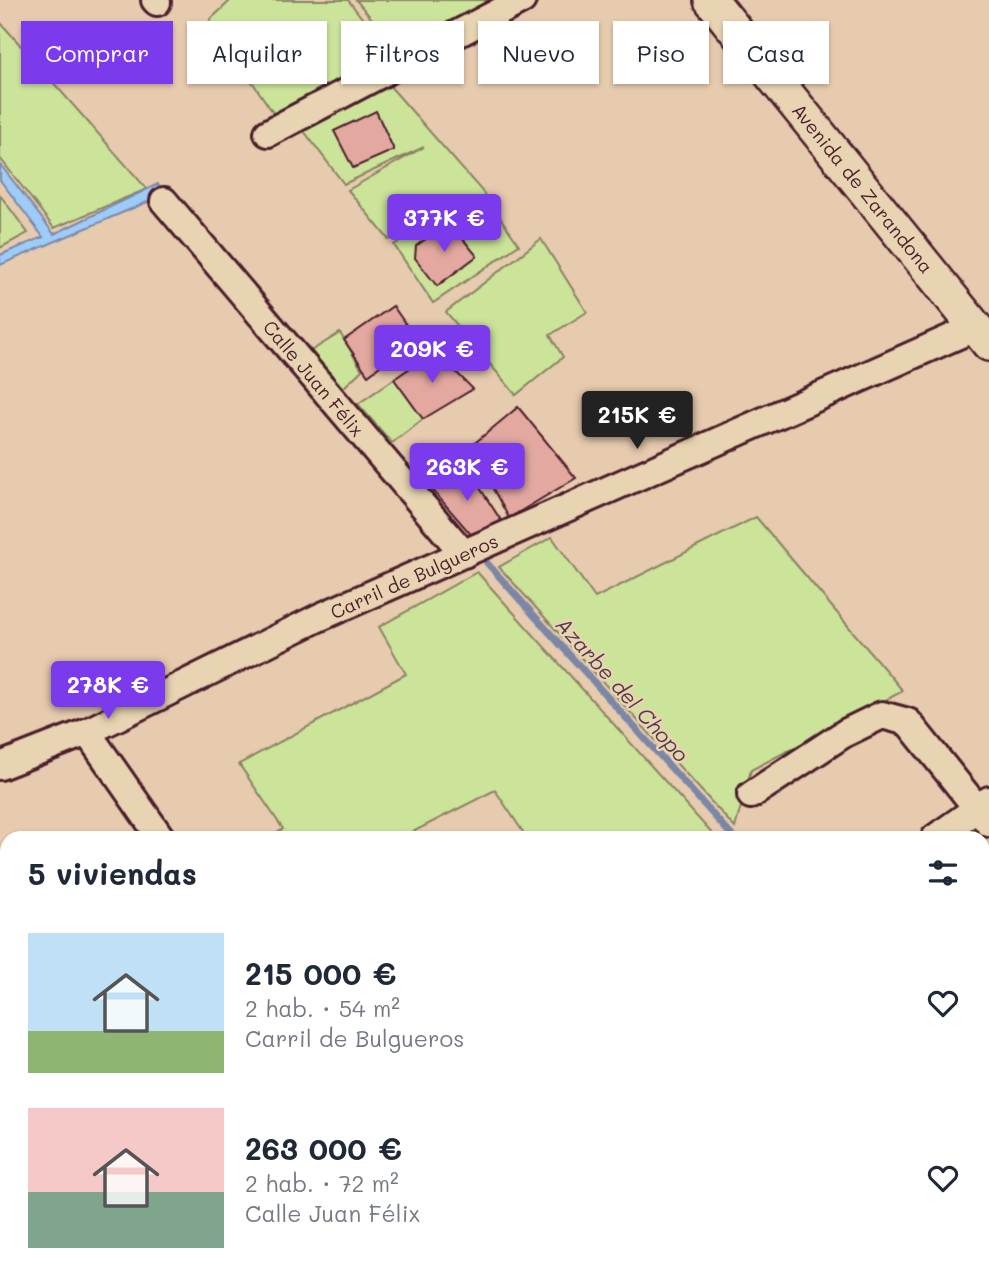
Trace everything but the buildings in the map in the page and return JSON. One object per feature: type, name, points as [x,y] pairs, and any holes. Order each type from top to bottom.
[{"type":"street","points":[[268,132],[522,0]]},
{"type":"street","name":"Avenida de Zarandona","points":[[711,0],[982,335]]},
{"type":"street","name":"Calle Juan Félix","points":[[164,201],[464,554]]},
{"type":"street","name":"Carril de Bulgueros","points":[[0,766],[87,732],[318,618],[982,335]]},
{"type":"street","points":[[751,794],[845,733],[882,715],[908,722],[985,810],[948,831]]},
{"type":"street","points":[[87,732],[156,831]]},
{"type":"green space","points":[[231,0],[348,0],[364,21],[341,21],[341,79],[274,114],[254,84],[327,84],[327,21],[210,20]]},
{"type":"green space","points":[[356,0],[493,2],[457,21],[373,21]]},
{"type":"green space","points":[[0,22],[21,46],[21,84],[55,84],[147,189],[54,228],[0,158]]},
{"type":"green space","points":[[389,85],[481,190],[519,245],[433,303],[394,245],[467,198],[389,240],[348,190],[424,147],[344,184],[304,131]]},
{"type":"green space","points":[[0,195],[28,233],[0,248]]},
{"type":"green space","points":[[541,239],[587,312],[550,335],[563,357],[516,395],[446,312]]},
{"type":"green space","points":[[340,333],[362,370],[343,388],[311,351]]},
{"type":"green space","points":[[394,379],[423,419],[392,443],[358,404]]},
{"type":"green space","points":[[756,517],[903,691],[751,770],[735,828],[499,567],[552,537],[595,598]]},
{"type":"green space","points":[[477,572],[710,831],[522,831],[495,790],[415,831],[280,831],[283,829],[239,764],[406,674],[379,627]]},
{"type":"water","points":[[0,164],[54,234],[158,184],[166,194],[0,265],[0,255],[43,237],[0,180]]},
{"type":"waterway","name":"Azarbe del Chopo","points":[[487,563],[728,831]]}]
